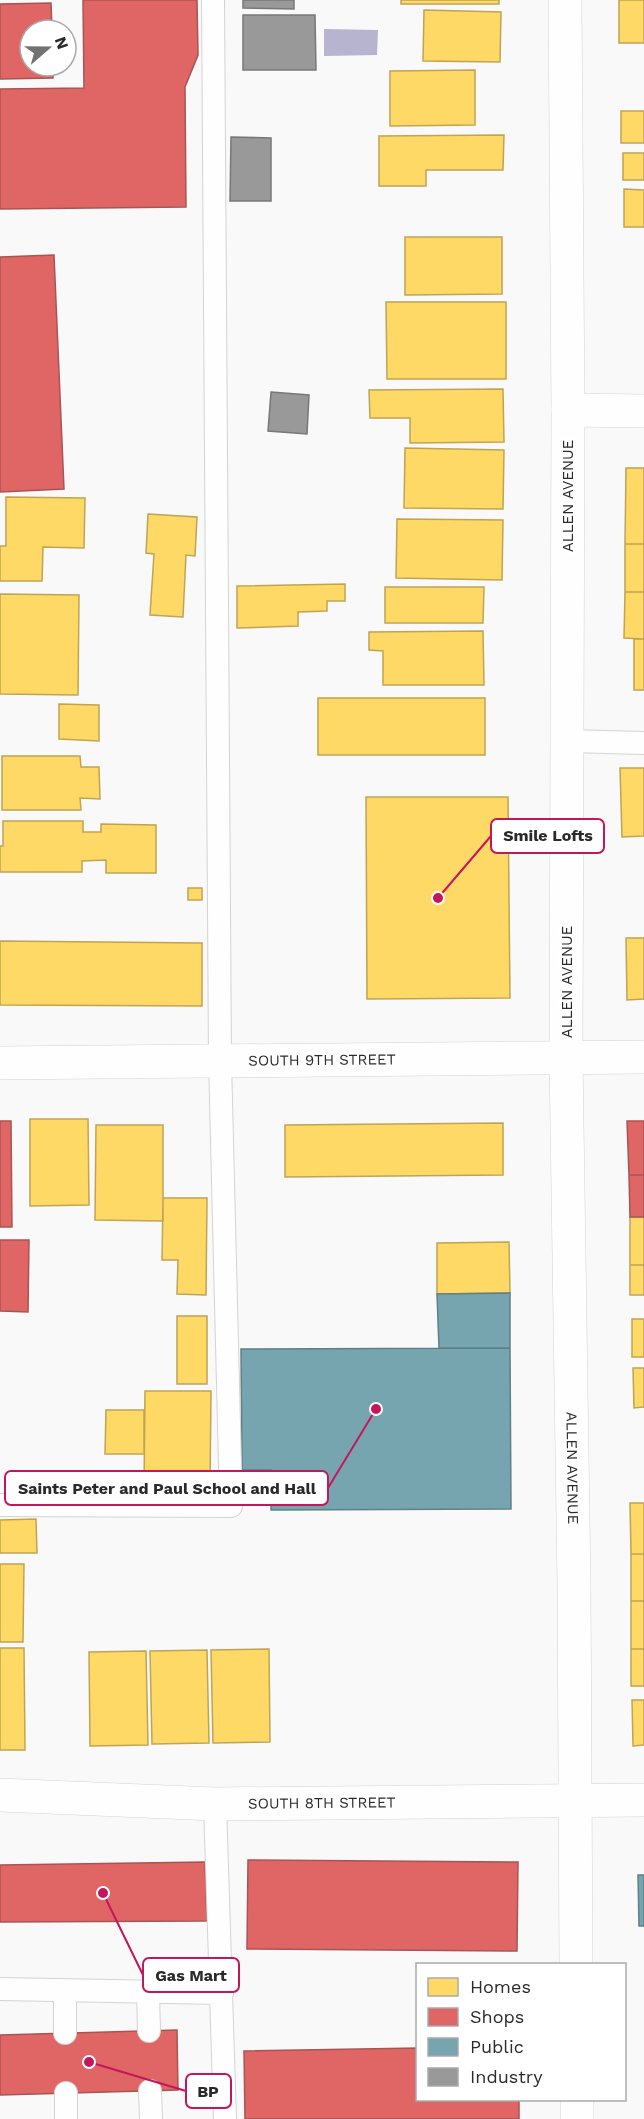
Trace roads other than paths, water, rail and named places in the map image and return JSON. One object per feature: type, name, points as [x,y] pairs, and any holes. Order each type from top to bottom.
[{"type":"street","name":"ALLEN AVENUE","points":[[565,0],[568,410],[567,1057],[576,1963]]},
{"type":"street","points":[[568,410],[644,411]]},
{"type":"street","name":"SOUTH 9TH STREET","points":[[0,1063],[644,1057]]},
{"type":"street","name":"SOUTH 8TH STREET","points":[[0,1795],[215,1804],[644,1800]]},
{"type":"street","points":[[577,2101],[577,2119]]},
{"type":"lane","points":[[0,1505],[231,1506],[220,1060],[213,0]]},
{"type":"lane","points":[[568,741],[644,743]]},
{"type":"lane","points":[[215,1804],[225,2119]]},
{"type":"lane","points":[[0,1989],[222,1993]]},
{"type":"lane","points":[[65,1990],[65,2033]]},
{"type":"lane","points":[[148,1991],[149,2031]]},
{"type":"lane","points":[[150,2091],[151,2119]]},
{"type":"lane","points":[[66,2093],[66,2119]]},
{"type":"place","name":"Smile Lofts","points":[[438,898]]},
{"type":"place","name":"Saints Peter and Paul School and Hall","points":[[376,1409]]},
{"type":"place","name":"Gas Mart","points":[[103,1893]]},
{"type":"place","name":"BP","points":[[89,2062]]}]
